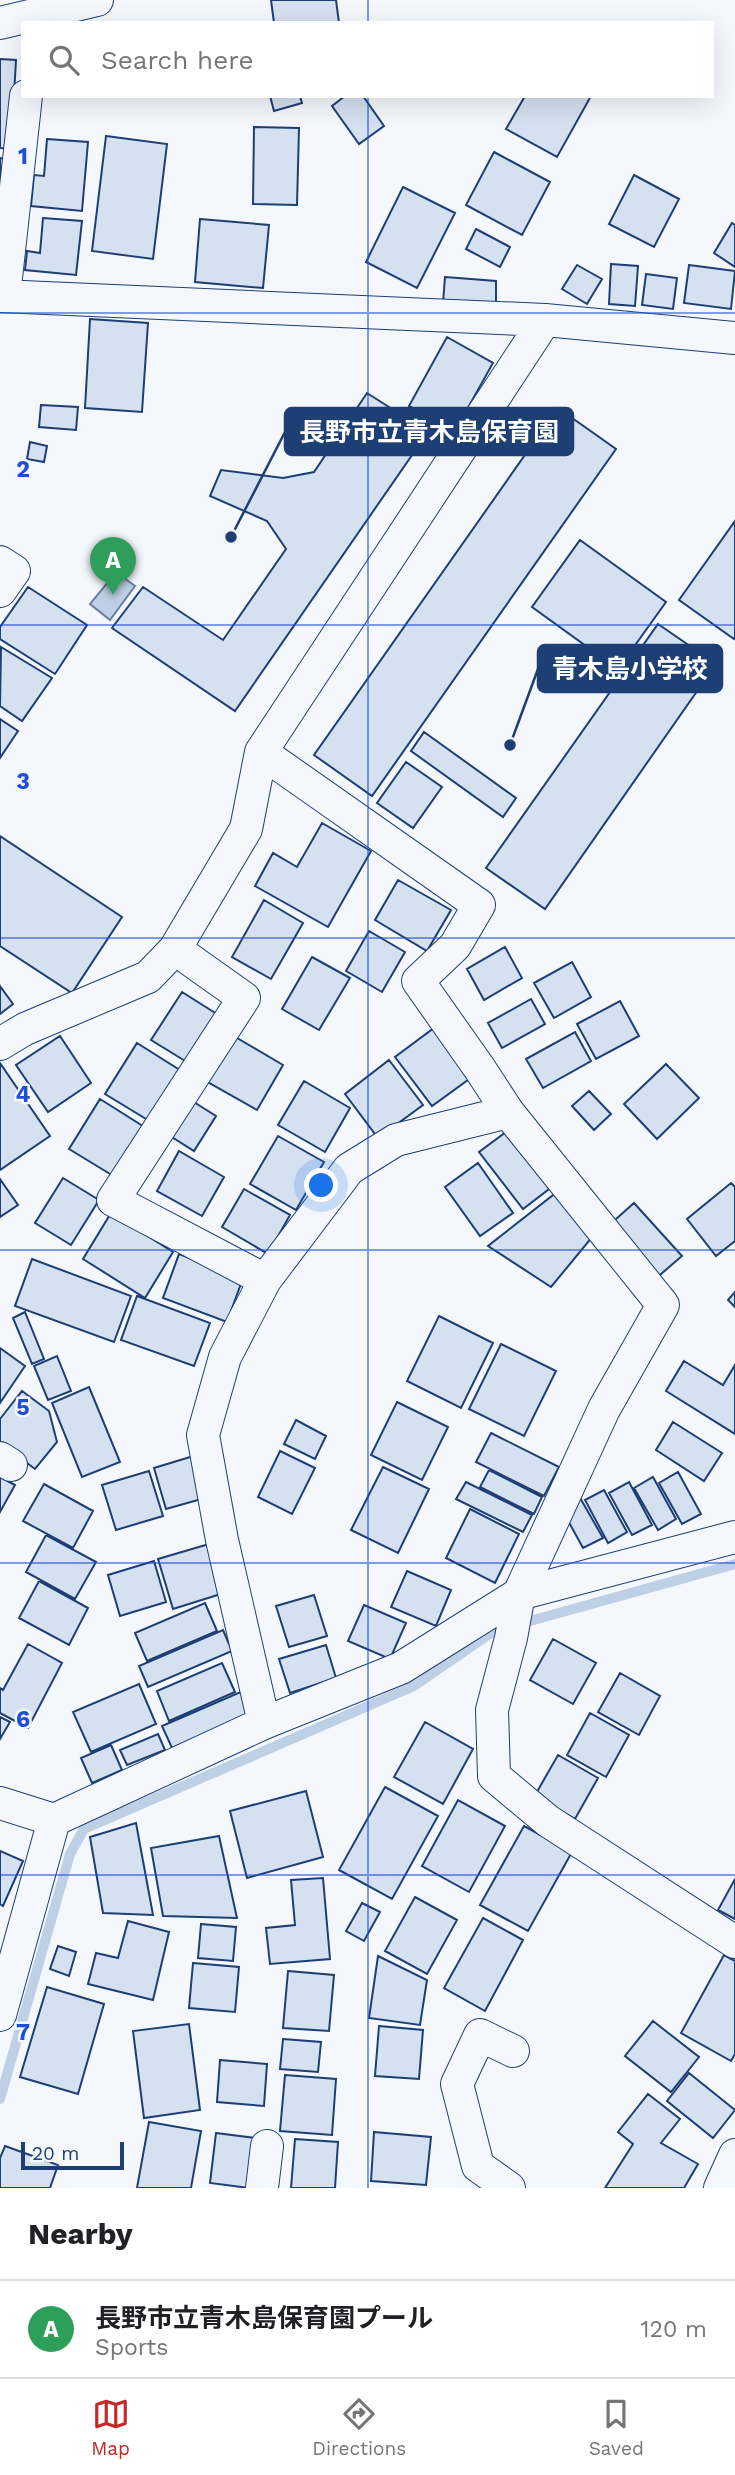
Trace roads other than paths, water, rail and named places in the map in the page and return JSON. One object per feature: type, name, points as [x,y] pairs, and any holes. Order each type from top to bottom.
[{"type":"street","points":[[0,23],[35,19],[97,0]]},
{"type":"street","points":[[26,98],[2,296],[545,320],[735,338]]},
{"type":"street","points":[[0,1044],[25,1029],[148,977],[175,949],[246,829],[261,752],[545,320]]},
{"type":"street","points":[[0,562],[14,571],[0,591]]},
{"type":"street","points":[[261,752],[479,905],[455,946],[418,981],[508,1112],[663,1305],[604,1409],[515,1616],[492,1710],[494,1776],[548,1821],[735,1942]]},
{"type":"street","points":[[175,949],[244,998],[113,1200],[265,1280]]},
{"type":"street","points":[[264,1723],[222,1541],[203,1435],[225,1357],[265,1280],[349,1169],[397,1140],[508,1112]]},
{"type":"street","points":[[0,1802],[54,1820],[264,1723],[401,1668],[515,1616],[735,1537]]},
{"type":"street","points":[[0,2015],[7,1967],[54,1820]]},
{"type":"street","points":[[509,2188],[478,2166],[457,2084],[480,2035],[513,2051]]},
{"type":"street","points":[[262,2188],[267,2146]]},
{"type":"street","points":[[720,2188],[735,2155]]},
{"type":"water","points":[[116,572],[135,586],[110,620],[90,604]]},
{"type":"waterway","points":[[0,2099],[70,1854],[84,1829],[414,1686],[494,1631],[735,1564]]},
{"type":"place","name":"長野市立青木島保育園","points":[[231,537]]},
{"type":"place","name":"長野市立青木島保育園プール","points":[[113,595]]},
{"type":"place","name":"青木島小学校","points":[[510,745]]}]
